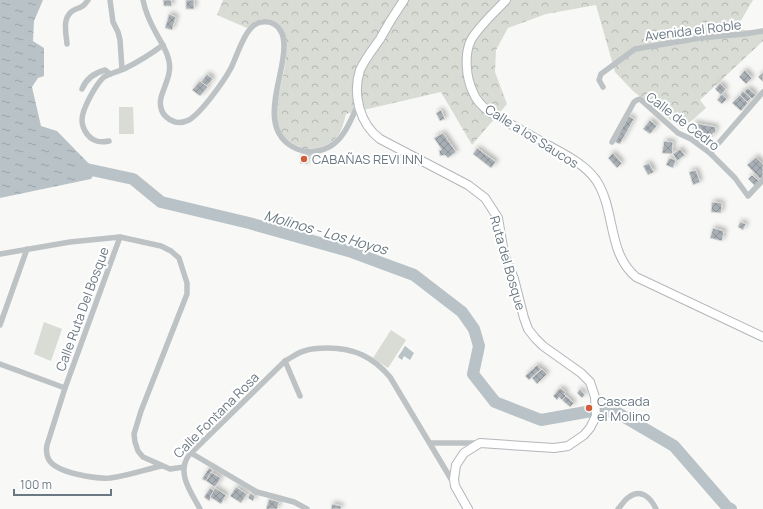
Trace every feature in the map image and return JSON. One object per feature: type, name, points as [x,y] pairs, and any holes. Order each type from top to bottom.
[{"type":"street","points":[[67,44],[66,19],[70,13],[83,7],[88,0]]},
{"type":"street","points":[[110,0],[113,22],[120,40],[122,69]]},
{"type":"street","points":[[143,0],[169,62],[170,73],[160,99],[160,107],[167,118],[175,122],[184,122],[188,120],[203,106],[220,86],[250,29],[256,24],[263,22],[271,23],[278,27],[283,37],[284,56],[274,116],[278,133],[286,142],[295,148],[306,151],[318,151],[330,147],[343,135],[359,103]]},
{"type":"street","name":"Ruta del Bosque","points":[[404,0],[363,64],[357,84],[360,111],[365,124],[374,135],[386,143],[468,185],[480,193],[490,204],[498,218],[504,253],[514,279],[528,329],[543,346],[581,373],[590,382],[595,397],[596,416],[590,428],[584,435],[568,446],[554,448],[480,443]]},
{"type":"street","name":"Calle a los Saucos","points":[[506,0],[475,34],[469,46],[467,63],[469,79],[475,97],[491,113],[569,157],[592,175],[603,196],[621,260],[628,270],[636,277],[763,337]]},
{"type":"street","name":"Avenida el Roble","points":[[603,87],[599,80],[601,74],[635,48],[700,38],[763,31]]},
{"type":"street","points":[[109,141],[101,143],[95,141],[89,137],[85,131],[82,122],[82,115],[92,95],[103,78],[150,54],[163,45]]},
{"type":"street","points":[[82,89],[87,79],[94,74],[105,70],[110,74]]},
{"type":"street","points":[[710,153],[763,92]]},
{"type":"street","name":"Calle de Cedro","points":[[612,142],[634,102],[640,99],[678,133],[691,139],[710,153],[735,178],[748,196],[763,180]]},
{"type":"street","name":"Calle Fontana Rosa","points":[[0,254],[120,237],[161,246],[171,251],[179,258],[188,286],[187,294],[141,411],[134,434],[138,451],[143,456],[161,466],[170,470],[184,467],[186,459],[285,362],[303,351],[316,348],[344,349],[365,355],[378,364],[390,377],[455,486]]},
{"type":"street","name":"Calle Ruta Del Bosque","points":[[120,237],[65,388],[46,445],[46,453],[49,460],[53,464],[68,472],[101,478],[110,478],[161,466]]},
{"type":"street","points":[[0,325],[27,249]]},
{"type":"street","points":[[285,362],[300,396]]},
{"type":"street","points":[[0,364],[65,388]]},
{"type":"street","points":[[430,443],[480,443]]},
{"type":"street","points":[[468,509],[455,486],[455,470],[460,456],[468,449],[480,443]]},
{"type":"street","points":[[192,453],[257,492],[294,502],[307,509]]},
{"type":"street","points":[[184,467],[185,480],[200,509]]},
{"type":"street","points":[[618,509],[628,497],[638,493],[649,497],[654,503],[656,509]]},
{"type":"green space","points":[[223,0],[753,0],[736,29],[763,32],[763,41],[700,100],[706,108],[682,129],[633,91],[615,72],[596,5],[546,14],[508,28],[496,50],[495,72],[507,104],[472,145],[441,92],[346,114],[341,130],[334,140],[323,147],[310,149],[302,148],[287,140],[279,130],[276,122],[277,104],[286,56],[286,41],[284,33],[262,19],[254,22],[247,28],[217,15]]},
{"type":"green space","points":[[119,107],[133,107],[134,134],[119,134]]},
{"type":"green space","points":[[44,322],[62,329],[51,361],[34,354]]},
{"type":"green space","points":[[391,330],[406,340],[388,368],[373,358]]},
{"type":"water","points":[[0,0],[43,0],[34,21],[33,41],[44,48],[44,76],[38,78],[32,87],[41,126],[57,131],[96,171],[91,179],[0,198]]},
{"type":"water","points":[[405,346],[414,353],[410,360],[404,356],[402,360],[398,357]]},
{"type":"building","points":[[163,0],[171,0],[172,6],[164,6]]},
{"type":"building","points":[[186,0],[194,0],[194,9],[186,9]]},
{"type":"building","points":[[169,14],[176,17],[172,30],[165,28]]},
{"type":"building","points":[[745,70],[752,78],[746,84],[739,77]]},
{"type":"building","points":[[763,72],[763,82],[758,77]]},
{"type":"building","points":[[207,74],[213,79],[207,86],[201,82]]},
{"type":"building","points":[[200,81],[208,87],[200,96],[192,90]]},
{"type":"building","points":[[720,83],[726,89],[721,95],[715,89]]},
{"type":"building","points":[[748,88],[756,95],[752,99],[744,92]]},
{"type":"building","points":[[743,91],[751,98],[747,102],[740,95]]},
{"type":"building","points":[[722,94],[727,99],[722,104],[717,100]]},
{"type":"building","points":[[740,95],[748,103],[741,111],[732,103]]},
{"type":"building","points":[[441,110],[445,119],[440,121],[436,113]]},
{"type":"building","points":[[628,116],[634,119],[620,144],[615,142]]},
{"type":"building","points":[[650,120],[657,126],[650,134],[643,129]]},
{"type":"building","points":[[694,123],[716,127],[715,133],[713,133],[712,137],[700,135],[701,131],[693,129]]},
{"type":"building","points":[[443,133],[456,152],[448,158],[445,155],[440,156],[439,150],[442,150],[434,138]]},
{"type":"building","points":[[664,141],[673,142],[672,154],[662,153]]},
{"type":"building","points":[[477,148],[496,162],[491,168],[473,154]]},
{"type":"building","points":[[680,149],[685,155],[677,161],[673,154]]},
{"type":"building","points":[[613,153],[622,163],[617,168],[608,158]]},
{"type":"building","name":"CABAÑAS REVI INN","points":[[301,155],[309,156],[307,164],[300,163]]},
{"type":"building","points":[[756,157],[763,164],[763,177],[760,179],[747,165]]},
{"type":"building","points":[[669,158],[676,160],[673,168],[666,165]]},
{"type":"building","points":[[649,163],[654,172],[648,175],[643,166]]},
{"type":"building","points":[[696,170],[700,182],[693,185],[689,172]]},
{"type":"building","points":[[752,175],[759,181],[755,186],[748,179]]},
{"type":"building","points":[[712,202],[722,203],[721,213],[711,212]]},
{"type":"building","points":[[740,222],[746,224],[743,230],[738,227]]},
{"type":"building","points":[[713,228],[724,231],[722,241],[710,238]]},
{"type":"building","points":[[537,365],[541,369],[529,380],[525,376]]},
{"type":"building","points":[[542,369],[547,374],[537,384],[532,378]]},
{"type":"building","points":[[560,388],[566,392],[564,394],[566,396],[562,400],[559,397],[557,400],[553,396]]},
{"type":"building","points":[[580,389],[585,395],[582,398],[577,393]]},
{"type":"building","points":[[566,396],[574,403],[570,407],[562,400]]},
{"type":"building","points":[[209,468],[213,470],[206,481],[202,479]]},
{"type":"building","points":[[211,472],[221,478],[215,487],[206,481]]},
{"type":"building","points":[[236,487],[247,494],[241,503],[230,496]]},
{"type":"building","points":[[210,488],[215,491],[209,501],[204,497]]},
{"type":"building","points":[[215,488],[226,495],[221,504],[210,497]]},
{"type":"building","points":[[250,493],[255,496],[253,501],[248,498]]},
{"type":"building","points":[[269,499],[279,502],[277,509],[266,509]]},
{"type":"building","points":[[332,504],[341,506],[341,509],[331,509]]},
{"type":"waterway","name":"Molinos - Los Hoyos","points":[[82,168],[133,179],[161,202],[249,223],[352,252],[414,275],[462,312],[474,329],[479,346],[473,374],[495,402],[541,420],[597,410],[616,412],[674,446],[727,507],[731,509]]},
{"type":"place","name":"CABAÑAS REVI INN","points":[[304,159]]},
{"type":"place","name":"Cascada el Molino","points":[[589,408]]}]
